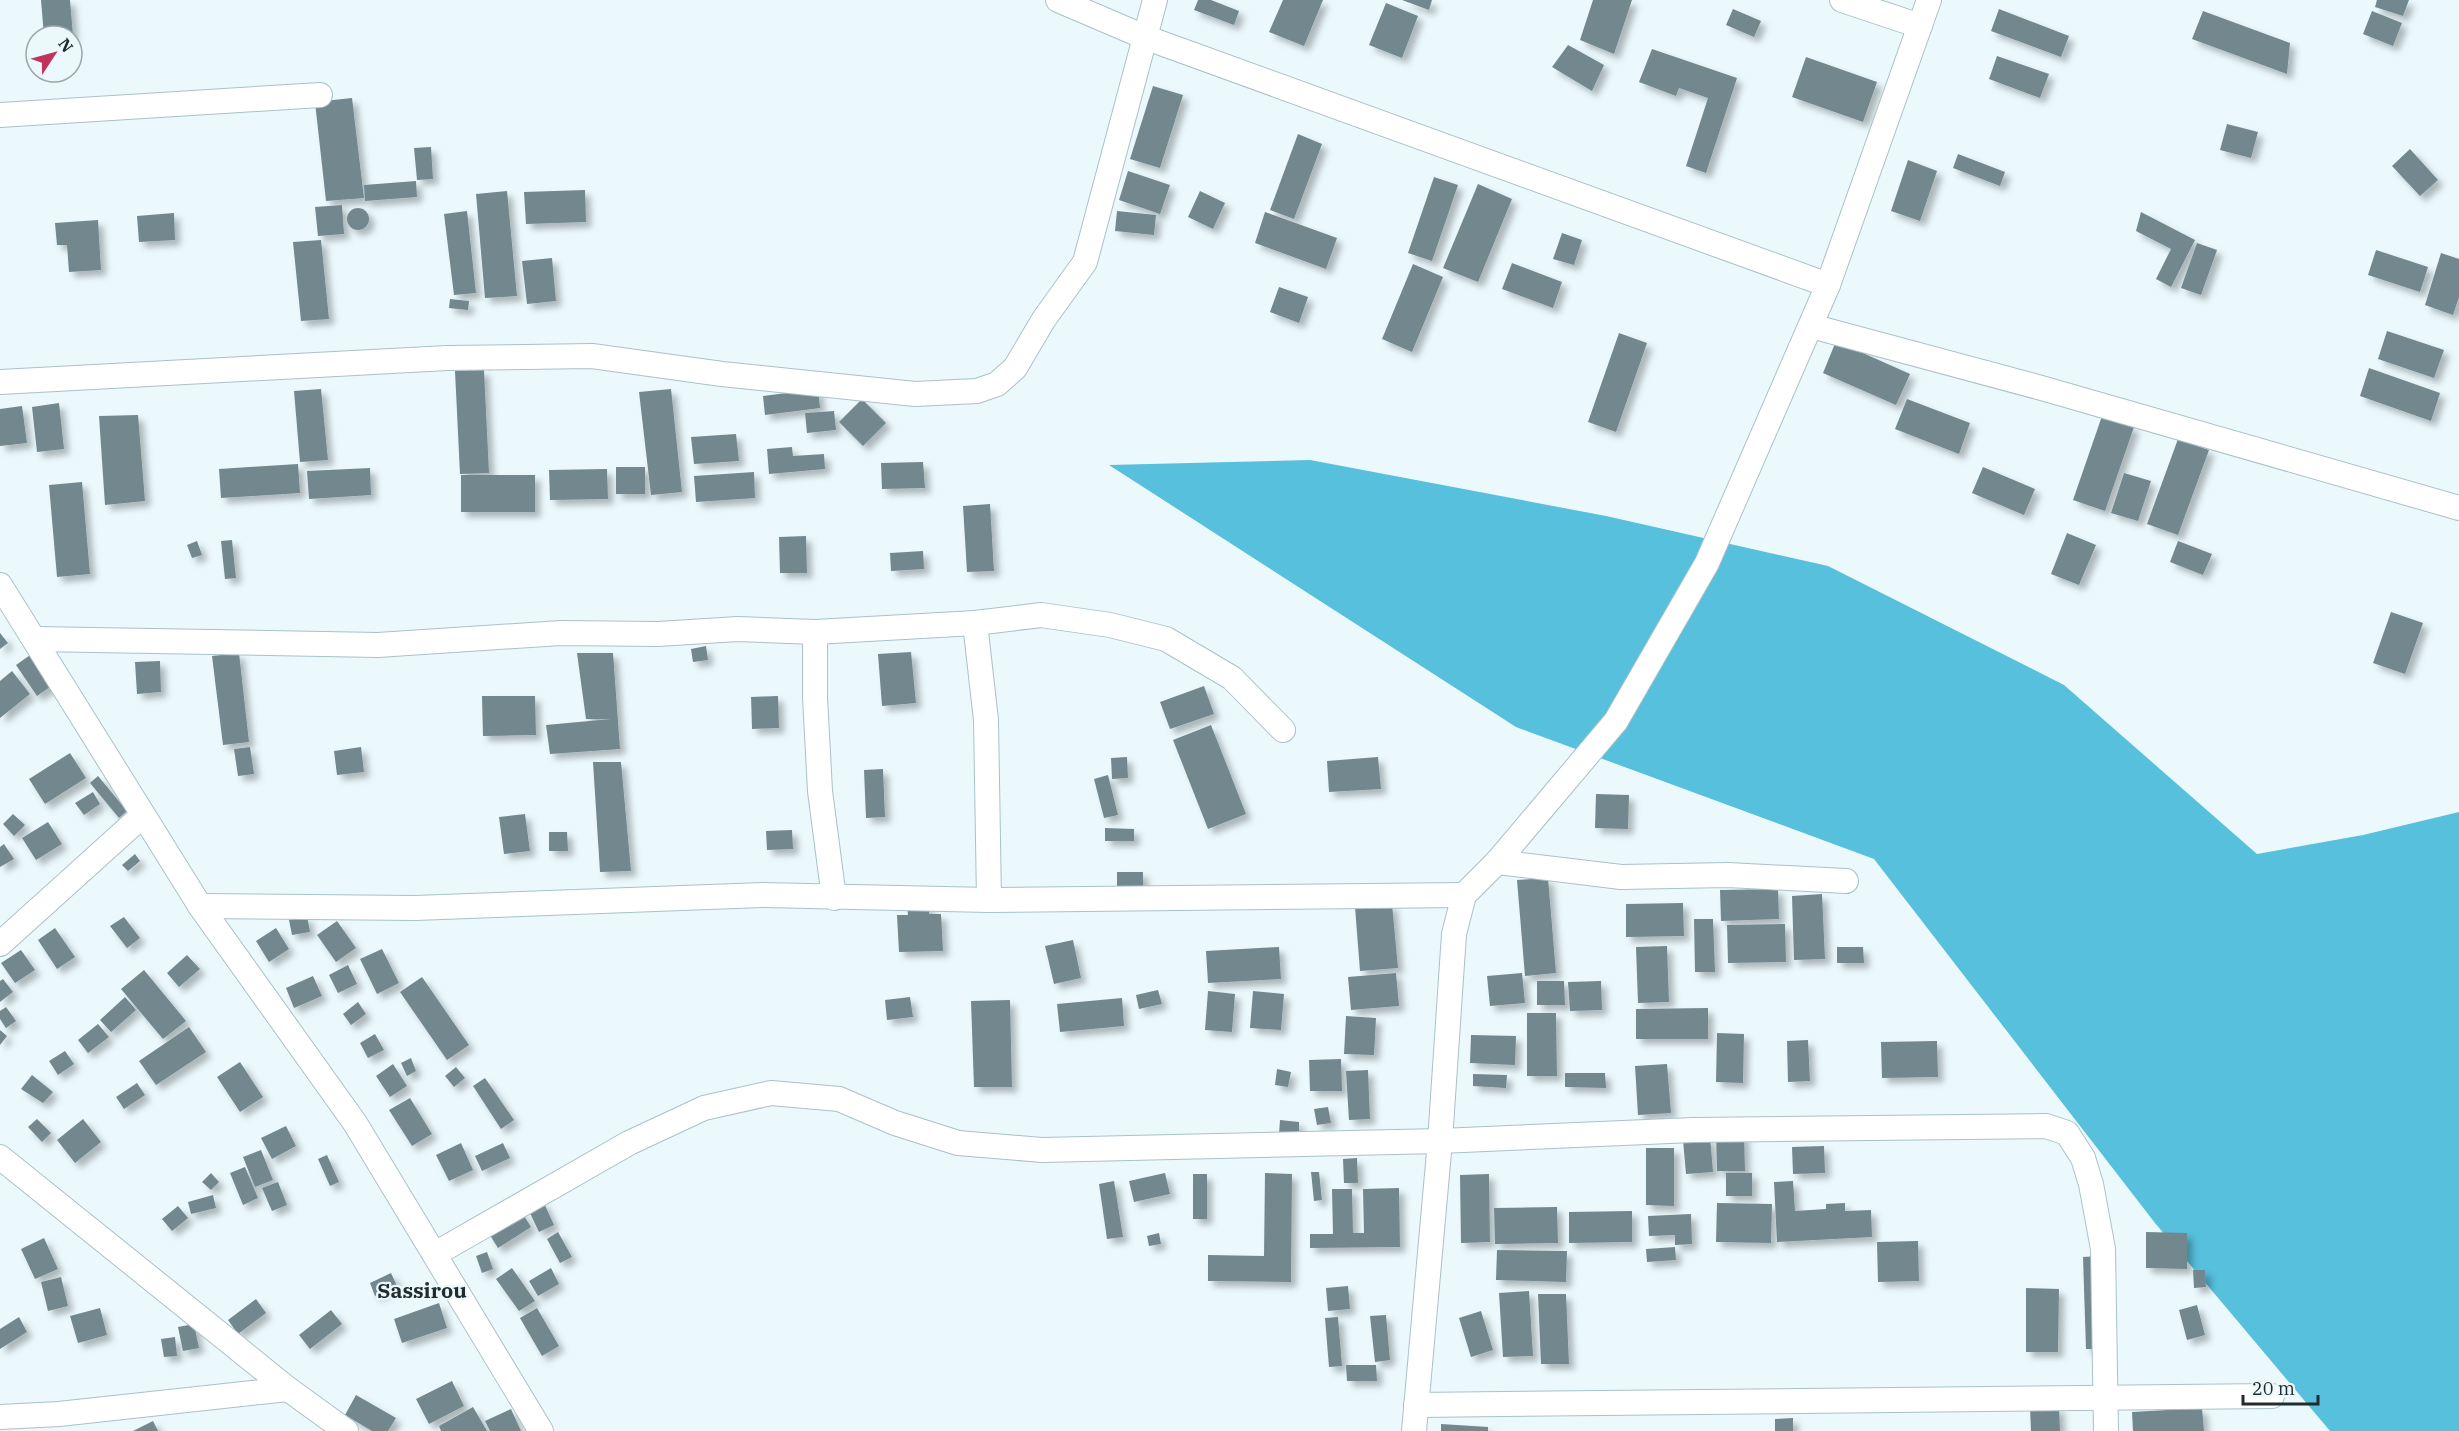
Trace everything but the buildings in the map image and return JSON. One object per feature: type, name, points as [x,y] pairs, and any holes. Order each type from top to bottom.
[{"type":"street","points":[[1058,0],[1147,38],[1828,285]]},
{"type":"street","points":[[0,382],[447,358],[592,356],[722,374],[915,394],[977,391],[997,384],[1016,368],[1044,319],[1085,262],[1147,38],[1155,0]]},
{"type":"street","points":[[1842,0],[1920,26]]},
{"type":"street","points":[[1414,1431],[1440,1141],[1454,934],[1464,895],[1497,862],[1616,721],[1707,563],[1828,285],[1929,0]]},
{"type":"street","points":[[0,115],[320,95]]},
{"type":"street","points":[[1811,326],[2038,387],[2459,508]]},
{"type":"street","points":[[0,585],[200,906],[355,1123],[541,1431]]},
{"type":"street","points":[[34,639],[378,645],[561,633],[657,634],[738,629],[815,632],[975,623],[1041,615],[1110,625],[1166,639],[1232,678],[1283,730]]},
{"type":"street","points":[[975,623],[986,720],[989,900]]},
{"type":"street","points":[[815,632],[815,697],[820,791],[834,898]]},
{"type":"street","points":[[0,944],[143,815]]},
{"type":"street","points":[[1497,862],[1621,877],[1728,875],[1846,881]]},
{"type":"street","points":[[200,906],[415,908],[763,896],[989,900],[1464,895]]},
{"type":"street","points":[[435,1254],[630,1143],[704,1108],[771,1093],[838,1099],[895,1123],[958,1143],[1042,1150],[1440,1141],[1705,1130],[2046,1126],[2067,1133],[2083,1158],[2091,1184],[2103,1249],[2106,1431]]},
{"type":"street","points":[[0,1157],[288,1389],[346,1431]]},
{"type":"street","points":[[0,1417],[59,1414],[288,1389]]},
{"type":"street","points":[[1416,1405],[2105,1400],[2272,1396]]},
{"type":"shaded area","points":[[1310,460],[1606,516],[1828,566],[2064,685],[2257,854],[2363,835],[2459,812],[2459,1431],[2330,1431],[2155,1223],[1874,859],[1516,727],[1109,465]]},
{"type":"district","name":"Sassirou","points":[[422,1290]]}]
